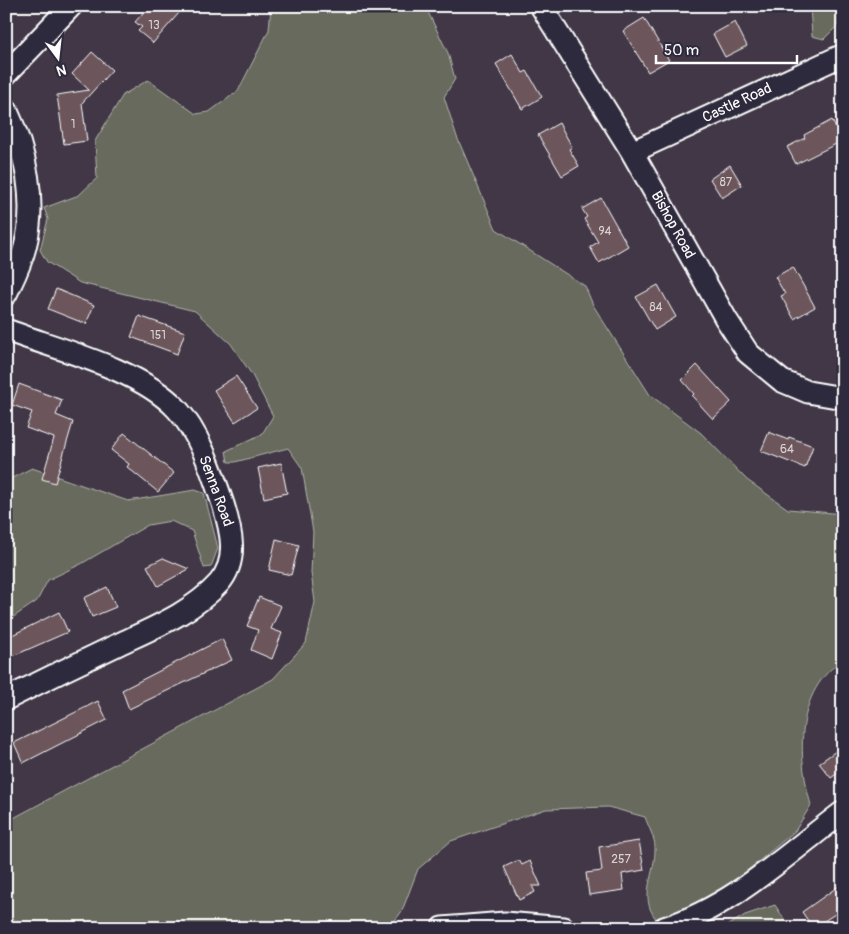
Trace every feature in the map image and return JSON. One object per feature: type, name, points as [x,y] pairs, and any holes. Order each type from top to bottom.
[{"type":"street","points":[[6,74],[71,6]]},
{"type":"street","name":"Bishop Road","points":[[541,6],[632,152],[726,319],[748,352],[782,381],[808,392],[843,398]]},
{"type":"street","name":"Castle Road","points":[[632,152],[843,55]]},
{"type":"street","points":[[6,109],[20,148],[30,203],[25,248],[6,294]]},
{"type":"street","name":"Senna Road","points":[[6,330],[124,372],[166,398],[187,422],[205,457],[226,514],[232,541],[229,565],[224,576],[210,591],[189,607],[161,624],[6,698]]},
{"type":"street","points":[[664,928],[683,922],[724,901],[843,812]]},
{"type":"street","points":[[442,928],[505,922],[564,928]]},
{"type":"green space","points":[[271,6],[425,6],[448,53],[455,79],[444,97],[457,137],[496,229],[585,286],[593,305],[650,395],[701,433],[747,480],[788,509],[843,514],[843,660],[827,673],[816,688],[808,706],[802,745],[806,786],[811,805],[795,831],[724,890],[687,911],[656,919],[648,902],[649,884],[655,857],[655,843],[645,817],[608,807],[546,809],[451,841],[418,869],[402,911],[391,926],[6,928],[6,822],[273,679],[306,643],[315,602],[311,573],[313,532],[302,468],[288,448],[235,462],[228,462],[226,451],[262,434],[273,416],[252,375],[231,344],[195,311],[80,283],[47,262],[40,250],[48,219],[44,208],[79,195],[97,178],[95,141],[123,95],[148,80],[196,114],[209,112],[238,91],[269,30]]},
{"type":"green space","points":[[810,6],[840,6],[838,25],[824,39],[812,36]]},
{"type":"green space","points":[[32,468],[128,501],[195,490],[204,493],[218,548],[211,567],[204,568],[192,531],[171,521],[148,525],[81,564],[48,580],[37,601],[6,622],[6,481]]},
{"type":"green space","points":[[775,905],[790,928],[724,928],[745,915]]},
{"type":"building","points":[[149,6],[185,6],[153,43],[138,31],[142,27],[135,22]]},
{"type":"building","points":[[644,18],[669,60],[648,72],[623,31]]},
{"type":"building","points":[[735,22],[747,46],[725,57],[713,34]]},
{"type":"building","points":[[92,52],[112,70],[82,103],[87,141],[64,144],[57,95],[89,90],[72,74]]},
{"type":"building","points":[[512,54],[523,73],[527,71],[542,97],[522,109],[496,64]]},
{"type":"building","points":[[832,120],[842,141],[796,164],[787,147],[805,138],[804,135]]},
{"type":"building","points":[[559,123],[572,147],[569,149],[579,166],[562,176],[538,135]]},
{"type":"building","points":[[730,165],[742,185],[722,198],[710,179]]},
{"type":"building","points":[[601,198],[628,246],[599,263],[590,247],[598,242],[584,219],[587,217],[582,209]]},
{"type":"building","points":[[793,267],[815,307],[794,319],[781,296],[785,294],[775,277]]},
{"type":"building","points":[[658,285],[676,317],[655,330],[636,297]]},
{"type":"building","points":[[56,289],[94,305],[86,324],[48,309]]},
{"type":"building","points":[[139,316],[185,332],[177,354],[131,337]]},
{"type":"building","points":[[697,365],[731,402],[713,419],[692,396],[694,394],[682,380]]},
{"type":"building","points":[[236,376],[257,408],[235,422],[214,390]]},
{"type":"building","points":[[19,384],[62,400],[56,415],[73,422],[55,483],[42,479],[54,438],[26,428],[32,412],[12,405]]},
{"type":"building","points":[[769,432],[788,440],[789,437],[813,446],[805,468],[761,451]]},
{"type":"building","points":[[124,433],[174,473],[158,492],[127,467],[129,464],[111,450]]},
{"type":"building","points":[[281,463],[287,493],[264,498],[258,468]]},
{"type":"building","points":[[276,539],[299,545],[291,575],[269,570]]},
{"type":"building","points":[[163,558],[189,569],[158,586],[147,566]]},
{"type":"building","points":[[107,587],[116,607],[92,617],[84,598]]},
{"type":"building","points":[[259,597],[281,606],[271,629],[282,633],[272,659],[251,650],[258,630],[247,626]]},
{"type":"building","points":[[59,612],[68,632],[6,659],[6,638]]},
{"type":"building","points":[[222,639],[232,660],[129,709],[122,690]]},
{"type":"building","points":[[98,701],[107,720],[23,763],[14,743]]},
{"type":"building","points":[[843,746],[843,769],[831,778],[819,763]]},
{"type":"building","points":[[639,841],[644,870],[622,874],[624,890],[589,895],[586,873],[602,871],[599,847]]},
{"type":"building","points":[[519,860],[522,865],[530,861],[541,886],[532,886],[535,892],[519,900],[504,867]]},
{"type":"building","points":[[843,883],[843,909],[813,928],[802,912]]}]
